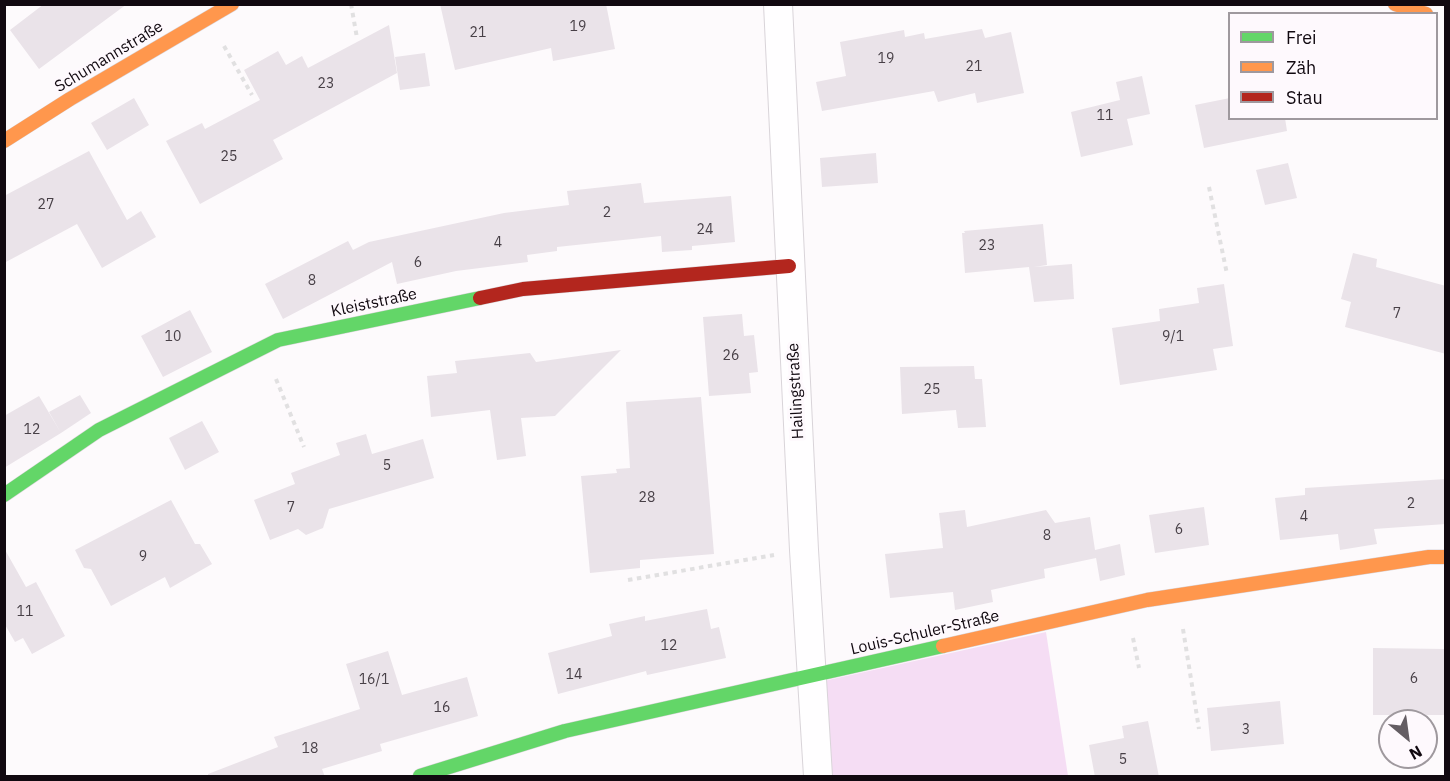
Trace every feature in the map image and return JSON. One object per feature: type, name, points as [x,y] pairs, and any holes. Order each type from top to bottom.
[{"type":"street","name":"Schumannstraße","points":[[4,141],[70,99],[232,4]]},
{"type":"street","name":"Hailingstraße","points":[[778,4],[789,266],[818,777]]},
{"type":"street","points":[[1395,4],[1420,12]]},
{"type":"street","name":"Kleiststraße","points":[[4,495],[99,430],[278,340],[523,289],[789,266]]},
{"type":"street","name":"Louis-Schuler-Straße","points":[[420,777],[565,731],[1098,611],[1178,596],[1429,557],[1446,557]]},
{"type":"path","points":[[351,4],[357,38]]},
{"type":"path","points":[[207,18],[252,95]]},
{"type":"path","points":[[1209,186],[1227,274]]},
{"type":"path","points":[[263,348],[304,447]]},
{"type":"path","points":[[627,580],[804,550]]},
{"type":"path","points":[[1178,596],[1199,729]]},
{"type":"shaded area","points":[[1046,632],[1068,776],[828,776],[819,682]]},
{"type":"building","points":[[44,4],[127,4],[39,69],[10,30]]},
{"type":"building","points":[[440,4],[606,4],[615,49],[553,61],[551,48],[455,70]]},
{"type":"building","points":[[389,25],[397,73],[273,140],[283,159],[200,204],[166,141],[202,123],[205,129],[260,100],[244,70],[278,51],[286,65],[302,56],[308,68]]},
{"type":"building","points":[[982,29],[985,38],[1011,32],[1024,93],[977,103],[975,93],[938,102],[934,91],[822,111],[816,82],[846,76],[840,42],[904,30],[905,37],[924,33],[925,39]]},
{"type":"building","points":[[425,53],[430,86],[400,90],[395,57]]},
{"type":"building","points":[[1142,76],[1150,114],[1127,119],[1133,145],[1081,157],[1071,112],[1120,100],[1116,82]]},
{"type":"building","points":[[134,98],[149,125],[107,150],[91,123]]},
{"type":"building","points":[[1228,98],[1228,120],[1285,120],[1287,131],[1204,148],[1195,105]]},
{"type":"building","points":[[89,151],[127,220],[141,211],[156,237],[102,268],[77,224],[4,263],[4,196]]},
{"type":"building","points":[[876,153],[878,183],[822,187],[820,158]]},
{"type":"building","points":[[1288,163],[1297,198],[1265,205],[1256,170]]},
{"type":"building","points":[[641,183],[644,203],[731,196],[735,242],[692,246],[692,250],[662,252],[661,236],[557,247],[557,251],[527,255],[528,262],[456,271],[397,284],[392,262],[283,319],[265,284],[348,241],[353,250],[369,242],[504,213],[569,205],[567,191]]},
{"type":"building","points":[[1043,224],[1047,265],[1034,267],[1072,264],[1074,299],[1034,302],[1029,267],[965,273],[962,233],[965,233],[964,231]]},
{"type":"building","points":[[1353,253],[1377,259],[1376,267],[1446,286],[1446,354],[1345,327],[1351,302],[1341,299]]},
{"type":"building","points":[[1224,284],[1233,346],[1213,349],[1217,370],[1120,385],[1112,328],[1160,321],[1159,309],[1199,303],[1197,288]]},
{"type":"building","points":[[190,310],[212,352],[163,377],[141,336]]},
{"type":"building","points":[[742,314],[744,336],[754,335],[758,372],[749,373],[751,393],[709,396],[703,317]]},
{"type":"building","points":[[621,350],[555,416],[521,418],[526,456],[497,460],[490,410],[431,417],[427,376],[457,373],[455,361],[530,353],[536,362]]},
{"type":"building","points":[[974,366],[975,379],[982,379],[986,427],[958,428],[956,410],[902,414],[900,367]]},
{"type":"building","points":[[80,395],[91,413],[61,433],[49,412]]},
{"type":"building","points":[[39,396],[61,433],[4,468],[4,416]]},
{"type":"building","points":[[701,397],[714,554],[640,560],[640,568],[590,573],[581,476],[617,473],[616,469],[630,468],[626,402]]},
{"type":"building","points":[[202,421],[219,452],[185,470],[169,438]]},
{"type":"building","points":[[366,434],[372,454],[423,439],[434,478],[329,509],[323,528],[306,535],[298,529],[270,540],[254,500],[295,484],[291,473],[340,455],[336,443]]},
{"type":"building","points":[[1446,479],[1446,524],[1374,529],[1377,544],[1340,550],[1338,534],[1280,540],[1275,498],[1305,495],[1305,488]]},
{"type":"building","points":[[171,500],[195,544],[200,544],[212,564],[170,588],[165,577],[111,606],[91,569],[84,568],[75,550]]},
{"type":"building","points":[[1204,507],[1209,545],[1155,553],[1149,515]]},
{"type":"building","points":[[965,510],[967,527],[1046,510],[1055,523],[1090,517],[1095,550],[1120,544],[1125,575],[1100,581],[1095,552],[1096,558],[1044,569],[1045,578],[991,590],[993,602],[955,610],[953,592],[890,598],[885,554],[943,548],[939,513]]},
{"type":"building","points":[[4,548],[26,587],[36,582],[65,636],[32,654],[23,638],[15,642],[4,623]]},
{"type":"building","points":[[707,609],[711,629],[719,627],[726,658],[647,675],[646,671],[558,694],[548,653],[612,636],[609,624],[645,616],[645,621]]},
{"type":"building","points":[[1373,648],[1445,649],[1445,715],[1438,715],[1438,709],[1378,709],[1378,715],[1373,715]]},
{"type":"building","points":[[388,651],[402,695],[467,677],[478,716],[380,744],[382,751],[322,769],[325,777],[208,777],[208,774],[278,747],[274,737],[360,709],[346,664]]},
{"type":"building","points":[[1280,701],[1284,744],[1211,751],[1207,708]]},
{"type":"building","points":[[1148,721],[1159,777],[1095,777],[1089,745],[1124,738],[1122,726]]},
{"type":"traffic: fast","points":[[4,495],[99,430],[278,340],[480,298]]},
{"type":"traffic: fast","points":[[420,776],[565,731],[943,646]]},
{"type":"traffic: slow","points":[[4,141],[70,99],[232,4]]},
{"type":"traffic: slow","points":[[1395,4],[1420,12]]},
{"type":"traffic: slow","points":[[943,646],[1147,600],[1429,557],[1446,557]]},
{"type":"traffic: jam","points":[[480,298],[523,289],[789,266]]}]
